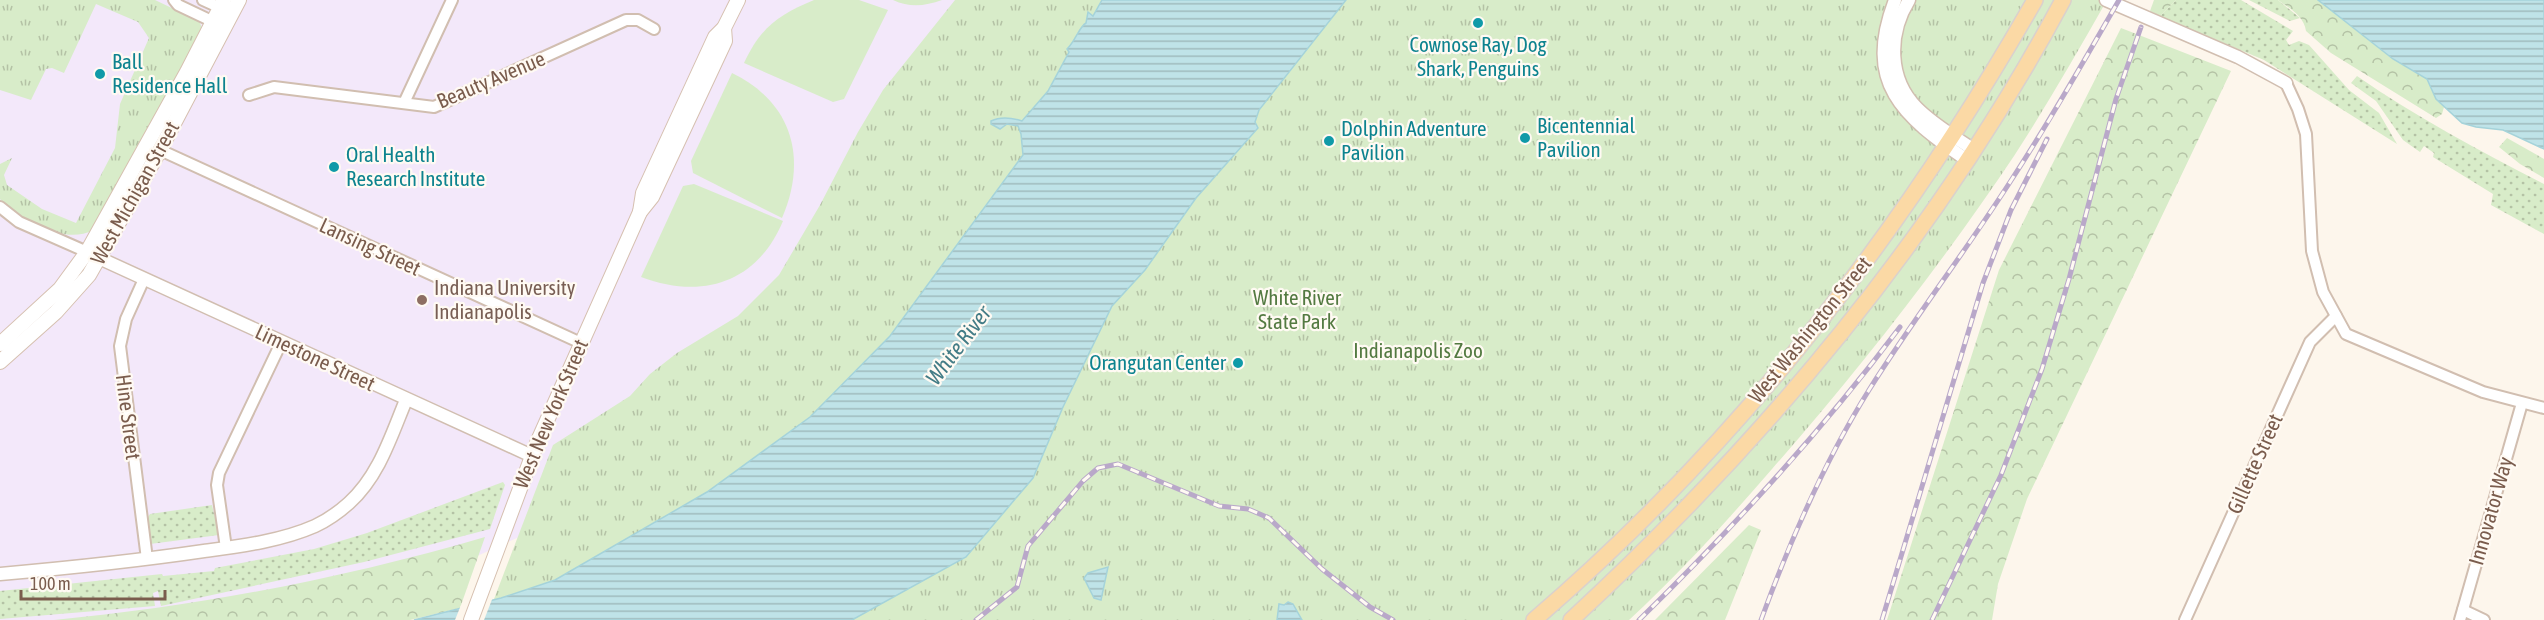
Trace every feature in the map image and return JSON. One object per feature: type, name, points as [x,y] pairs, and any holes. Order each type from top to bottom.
[{"type":"main road","name":"West Michigan Street","points":[[0,344],[93,255],[160,150],[219,25],[225,7],[239,0]]},
{"type":"main road","name":"West New York Street","points":[[471,620],[532,456],[640,212],[652,197],[725,41],[724,28],[738,0]]},
{"type":"main road","name":"West Washington Street","points":[[1534,620],[1612,549],[1680,482],[1768,385],[1867,260],[1950,141],[2035,0]]},
{"type":"main road","name":"West Washington Street","points":[[1571,620],[1681,515],[1784,403],[1888,272],[1970,155],[2061,4]]},
{"type":"main road","name":"West Michigan Street","points":[[0,362],[69,299],[219,25]]},
{"type":"street","points":[[174,0],[178,5],[219,25]]},
{"type":"street","points":[[203,0],[225,7]]},
{"type":"street","points":[[404,103],[452,0]]},
{"type":"street","points":[[1895,0],[1885,28],[1882,59],[1893,92],[1904,110],[1922,128],[1950,141]]},
{"type":"street","points":[[1909,0],[1899,17],[1894,40],[1897,74],[1903,90],[1915,106],[1950,141],[1970,155]]},
{"type":"street","points":[[2106,0],[2228,52],[2286,83],[2306,134],[2312,251],[2323,292],[2346,334],[2475,389],[2544,408]]},
{"type":"street","name":"Beauty Avenue","points":[[249,95],[274,87],[434,107],[626,20],[638,20],[654,28]]},
{"type":"street","name":"Lansing Street","points":[[160,150],[581,343]]},
{"type":"street","points":[[0,207],[19,222],[93,255]]},
{"type":"street","name":"Limestone Street","points":[[93,255],[532,456]]},
{"type":"street","name":"Hine Street","points":[[144,279],[126,319],[120,346],[147,559]]},
{"type":"street","name":"Gillette Street","points":[[2185,620],[2310,342],[2336,316]]},
{"type":"street","points":[[226,548],[217,485],[219,473],[281,343]]},
{"type":"street","points":[[0,574],[147,559],[226,548],[316,526],[341,510],[359,494],[372,476],[406,400]]},
{"type":"street","name":"Innovator Way","points":[[2461,615],[2522,402]]},
{"type":"street","points":[[2461,615],[2484,620]]},
{"type":"shaded area","name":"Indiana University Indianapolis","points":[[0,0],[1105,0],[675,467],[406,588],[215,620],[0,620]]},
{"type":"green space","points":[[0,0],[155,0],[199,21],[203,30],[93,230],[71,235],[59,233],[47,230],[14,212],[0,199],[0,164],[12,158],[4,175],[7,185],[42,209],[76,223],[115,148],[120,104],[149,38],[138,22],[96,4],[64,73],[52,68],[46,69],[31,100],[0,90]]},
{"type":"green space","points":[[814,0],[859,0],[888,10],[844,99],[833,102],[744,63],[764,31],[790,11]]},
{"type":"green space","points":[[893,0],[942,0],[918,5]]},
{"type":"green space","name":"White River State Park","points":[[955,0],[2107,0],[2062,79],[2014,156],[1958,237],[1898,316],[1836,394],[1738,508],[1629,620],[486,620],[553,445],[630,396],[650,374],[677,353],[738,316],[779,275],[883,90]]},
{"type":"green space","points":[[2154,0],[2176,0],[2160,16],[2150,11]]},
{"type":"green space","points":[[2176,0],[2241,0],[2293,31],[2286,40],[2289,45],[2299,41],[2309,45],[2349,90],[2379,113],[2397,144],[2264,60],[2160,16]]},
{"type":"green space","points":[[2249,0],[2278,0],[2300,18],[2290,21]]},
{"type":"green space","points":[[2278,0],[2318,0],[2393,59],[2427,79],[2436,99],[2444,107],[2442,114],[2436,118],[2331,53],[2306,31],[2302,21],[2295,13]]},
{"type":"green space","points":[[2121,28],[2231,71],[2027,499],[1998,584],[1992,620],[1887,620],[1999,270]]},
{"type":"green space","points":[[732,73],[769,99],[781,116],[789,134],[794,174],[790,196],[782,218],[693,173],[691,161]]},
{"type":"green space","points":[[2357,76],[2425,119],[2544,184],[2544,234],[2491,205],[2493,194],[2433,157],[2434,153],[2424,146],[2420,152],[2403,140],[2376,101],[2351,83]]},
{"type":"green space","points":[[2507,138],[2544,159],[2544,178],[2520,164],[2499,147]]},
{"type":"green space","points":[[694,184],[783,221],[772,242],[743,272],[725,281],[706,286],[685,287],[641,277],[683,186]]},
{"type":"green space","points":[[503,482],[505,485],[490,529],[364,562],[161,606],[158,591],[153,593],[155,606],[0,619],[0,591],[162,574],[163,576],[214,571],[215,568],[314,549],[367,533]]},
{"type":"green space","points":[[212,505],[219,535],[150,544],[148,517],[150,514]]},
{"type":"green space","points":[[1749,525],[1761,530],[1725,620],[1655,620]]},
{"type":"green space","points":[[485,537],[460,608],[410,620],[54,620],[163,607],[272,589],[326,578]]},
{"type":"water","name":"White River","points":[[1102,0],[1346,0],[1259,110],[1255,122],[1258,128],[1196,198],[1145,270],[1112,306],[1063,407],[1033,478],[966,557],[852,620],[414,620],[501,598],[555,580],[707,492],[810,417],[890,336],[1023,155],[1018,126],[1007,124],[1000,129],[991,124],[991,121],[1007,118],[1022,121],[1048,91],[1069,52],[1067,49],[1086,23],[1088,12],[1093,16]]},
{"type":"water","points":[[2318,0],[2544,0],[2544,149],[2503,130],[2462,123],[2436,99],[2427,79],[2393,59]]},
{"type":"water","points":[[1108,567],[1101,600],[1094,598],[1084,578],[1088,573]]},
{"type":"water","points":[[1288,602],[1293,604],[1302,620],[1277,620],[1279,604],[1284,605]]},
{"type":"pier","points":[[493,597],[484,620],[455,620],[461,605]]},
{"type":"railway","points":[[1761,620],[1809,502],[1853,417],[1886,363],[2026,157],[2119,0]]},
{"type":"railway","points":[[1932,620],[2001,475],[2042,369],[2069,279],[2116,99],[2141,27]]},
{"type":"railway","points":[[1882,620],[1983,283],[2011,210],[2047,139]]},
{"type":"railway","points":[[1639,620],[1775,478],[1839,404],[1900,327]]},
{"type":"railway","points":[[976,620],[1017,587],[1028,546],[1083,481],[1098,468],[1118,464],[1219,506],[1248,509],[1269,518],[1322,569],[1370,607],[1393,620]]},
{"type":"place","name":"Cownose Ray, Dog Shark, Penguins","points":[[1478,23]]},
{"type":"place","name":"Ball Residence Hall","points":[[100,74]]},
{"type":"place","name":"Bicentennial Pavilion","points":[[1525,138]]},
{"type":"place","name":"Dolphin Adventure Pavilion","points":[[1329,141]]},
{"type":"place","name":"Oral Health Research Institute","points":[[334,167]]},
{"type":"place","name":"Indiana University Indianapolis","points":[[422,300]]},
{"type":"place","name":"Orangutan Center","points":[[1238,363]]},
{"type":"park label","name":"Indianapolis Zoo","points":[[1418,351]]}]
